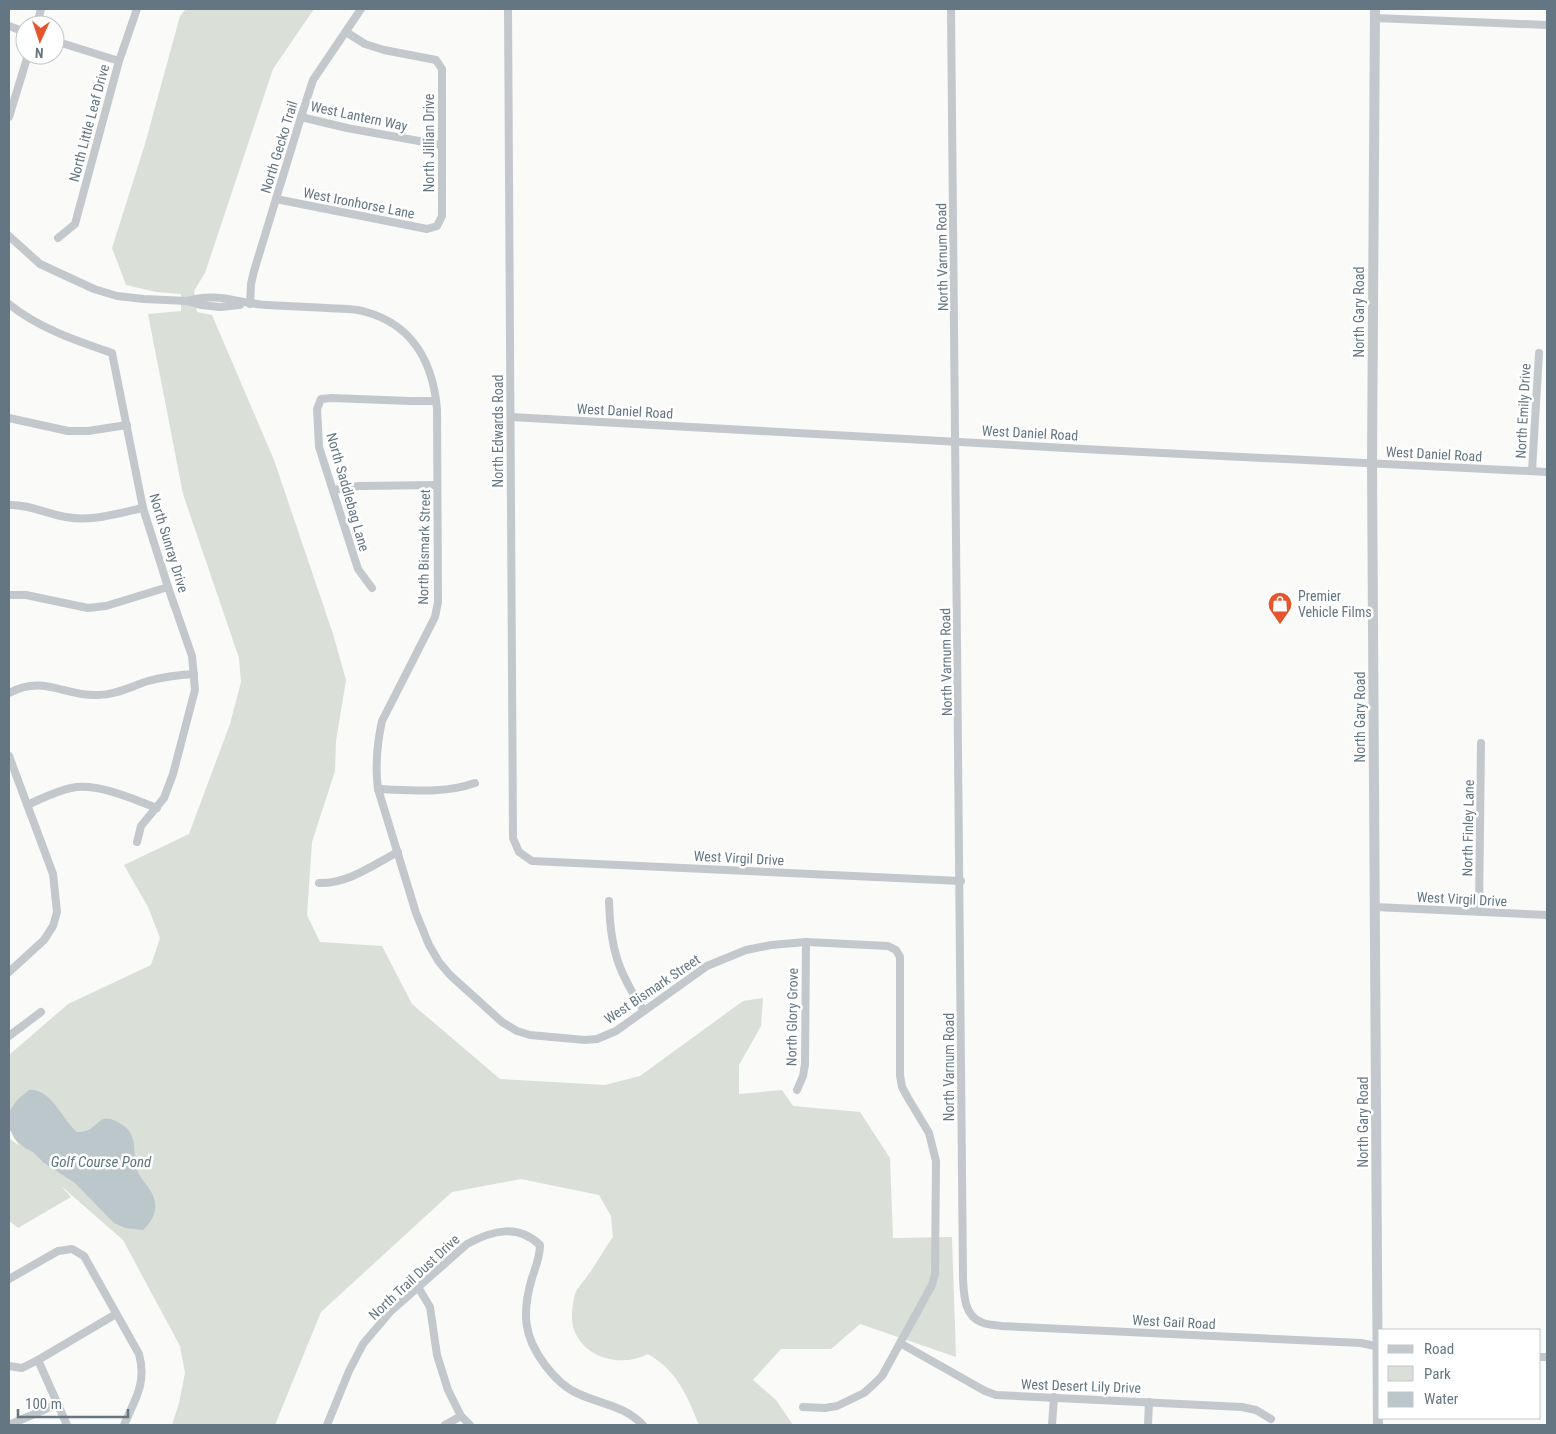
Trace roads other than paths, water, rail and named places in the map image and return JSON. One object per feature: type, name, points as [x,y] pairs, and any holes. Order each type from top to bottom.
[{"type":"street","name":"North Little Leaf Drive","points":[[58,238],[75,224],[119,61],[137,9]]},
{"type":"street","name":"North Gecko Trail","points":[[250,304],[254,271],[301,116],[314,80],[361,9]]},
{"type":"street","name":"North Edwards Road","points":[[508,9],[513,838],[519,852]]},
{"type":"street","name":"North Varnum Road","points":[[952,9],[963,1279],[964,1297],[969,1314]]},
{"type":"street","points":[[1375,13],[1547,25]]},
{"type":"street","name":"North Gary Road","points":[[1375,13],[1372,464],[1379,1329]]},
{"type":"street","name":"North Jillian Drive","points":[[346,32],[365,44],[384,50],[436,60],[442,70],[442,216],[437,226]]},
{"type":"street","points":[[65,44],[119,61]]},
{"type":"street","points":[[9,117],[25,65]]},
{"type":"street","name":"West Lantern Way","points":[[301,116],[347,128],[441,145]]},
{"type":"street","name":"West Ironhorse Lane","points":[[276,199],[427,229],[437,226]]},
{"type":"street","points":[[9,236],[40,264],[94,289],[117,296],[187,301],[220,307],[250,304]]},
{"type":"street","points":[[187,301],[211,296],[250,304]]},
{"type":"street","points":[[210,306],[211,296]]},
{"type":"street","name":"North Sunray Drive","points":[[9,304],[22,315],[59,333],[112,353],[143,508],[192,656],[196,690],[173,774],[164,798],[141,826],[137,842]]},
{"type":"street","name":"North Bismark Street","points":[[250,304],[364,311],[383,318],[398,327],[412,342],[425,360],[435,387],[438,485],[438,602],[435,617],[382,721],[376,757],[378,789],[416,913]]},
{"type":"street","name":"North Emily Drive","points":[[1532,471],[1539,353]]},
{"type":"street","name":"North Saddlebag Lane","points":[[372,588],[358,570],[319,447],[317,408],[321,399],[332,398],[436,401]]},
{"type":"street","name":"West Daniel Road","points":[[511,417],[1547,472]]},
{"type":"street","points":[[9,418],[68,431],[88,431],[127,425]]},
{"type":"street","points":[[333,490],[359,486],[438,485]]},
{"type":"street","points":[[9,506],[15,505],[65,517],[84,519],[106,517],[143,508]]},
{"type":"street","points":[[9,595],[26,595],[88,608],[106,606],[168,588]]},
{"type":"street","points":[[9,693],[28,685],[44,685],[76,694],[103,695],[170,676],[194,674]]},
{"type":"street","name":"North Finley Lane","points":[[1479,912],[1481,744]]},
{"type":"street","points":[[9,756],[53,874],[57,912],[44,940],[9,972]]},
{"type":"street","points":[[378,789],[447,790],[461,788],[474,783]]},
{"type":"street","points":[[27,805],[71,788],[85,786],[123,795],[157,808]]},
{"type":"street","points":[[319,883],[330,884],[344,880],[398,852]]},
{"type":"street","name":"West Virgil Drive","points":[[519,852],[532,861],[961,881]]},
{"type":"street","points":[[609,901],[610,928],[620,969],[630,990],[644,1011]]},
{"type":"street","name":"West Virgil Drive","points":[[1375,907],[1547,915]]},
{"type":"street","name":"West Bismark Street","points":[[416,913],[429,945],[439,962],[450,975],[502,1022],[517,1031],[530,1035],[585,1040],[597,1039],[616,1031],[707,966],[746,950],[771,945],[806,942],[888,946],[896,950],[900,957],[900,1075],[902,1087],[929,1134],[936,1161],[935,1274],[932,1285],[900,1343]]},
{"type":"street","name":"North Glory Grove","points":[[797,1090],[803,1076],[805,1064],[806,942]]},
{"type":"street","points":[[9,1036],[41,1012]]},
{"type":"street","name":"North Trail Dust Drive","points":[[327,1425],[362,1344],[391,1311],[468,1244],[482,1236],[500,1231],[517,1232],[530,1236],[540,1245],[540,1257],[528,1296],[527,1332],[532,1346],[558,1382],[571,1391],[592,1400],[614,1406],[634,1416],[643,1425]]},
{"type":"street","points":[[9,1280],[58,1251],[72,1249],[84,1256],[139,1354],[142,1366],[141,1384],[124,1425]]},
{"type":"street","points":[[418,1288],[430,1307],[436,1355],[448,1390],[461,1416],[470,1425]]},
{"type":"street","points":[[9,1366],[22,1368],[116,1314]]},
{"type":"street","name":"West Gail Road","points":[[969,1314],[981,1322],[1001,1326],[1361,1343],[1378,1347]]},
{"type":"street","points":[[803,1407],[826,1408],[837,1406],[864,1393],[882,1376],[900,1343]]},
{"type":"street","name":"West Desert Lily Drive","points":[[900,1343],[985,1391],[996,1395],[1242,1407],[1256,1410],[1271,1419]]},
{"type":"street","points":[[38,1360],[67,1425]]},
{"type":"street","points":[[1052,1425],[1054,1397]]},
{"type":"street","points":[[1148,1425],[1149,1402]]},
{"type":"street","points":[[9,1425],[57,1404]]},
{"type":"street","points":[[446,1425],[461,1416]]},
{"type":"water","name":"Golf Course Pond","points":[[29,1090],[44,1094],[50,1099],[77,1132],[89,1130],[103,1119],[115,1120],[127,1128],[133,1138],[138,1171],[151,1192],[155,1204],[154,1215],[143,1230],[125,1228],[114,1223],[75,1183],[44,1163],[15,1139],[9,1128],[9,1112],[17,1100]]},
{"type":"place","name":"Premier Vehicle Films","points":[[1280,625]]}]
